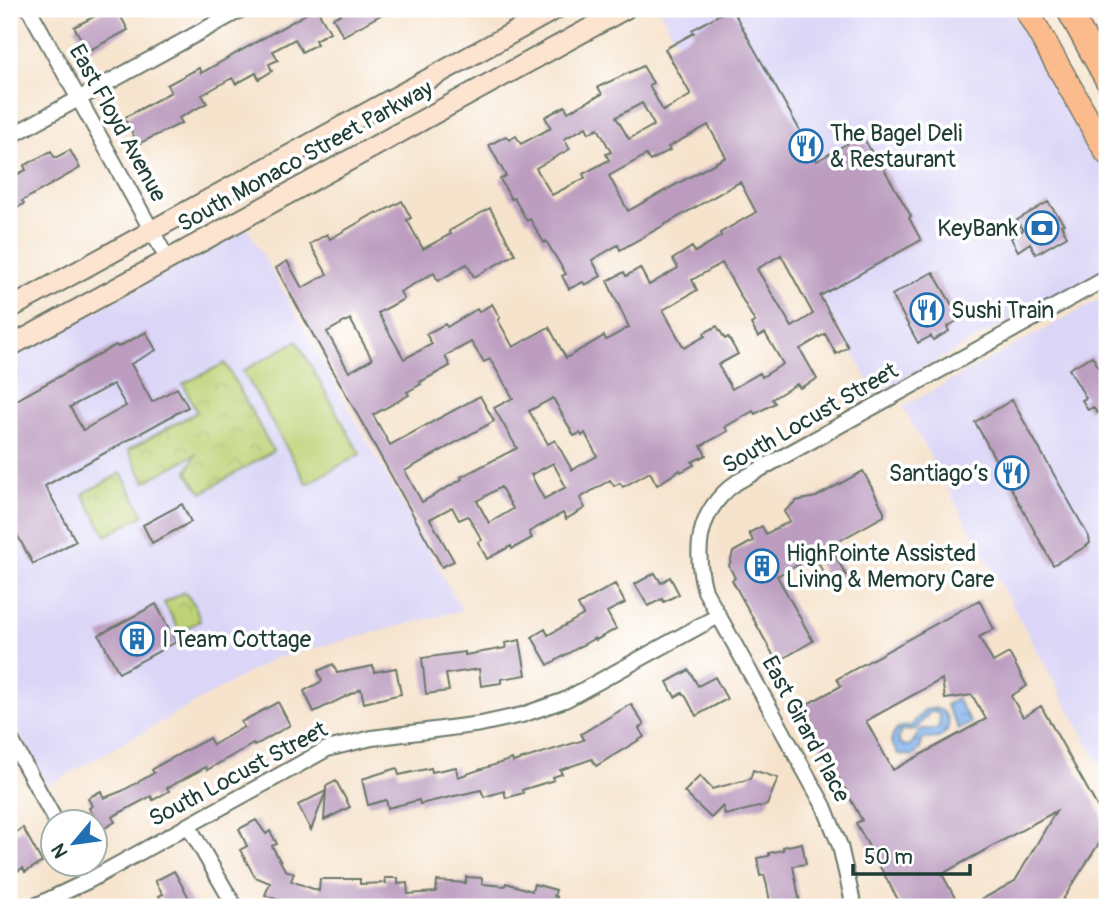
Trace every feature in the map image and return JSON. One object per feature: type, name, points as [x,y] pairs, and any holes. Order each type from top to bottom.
[{"type":"main road","name":"South Monaco Street Parkway","points":[[9,309],[556,9]]},
{"type":"main road","name":"South Monaco Street Parkway","points":[[9,347],[625,9]]},
{"type":"main road","points":[[1026,9],[1107,153]]},
{"type":"main road","points":[[1068,9],[1107,80]]},
{"type":"street","name":"East Floyd Avenue","points":[[29,9],[168,260]]},
{"type":"street","points":[[9,137],[242,9]]},
{"type":"street","name":"South Locust Street","points":[[33,907],[88,881],[327,749],[372,738],[502,720],[565,700],[718,617],[701,576],[699,541],[706,517],[730,486],[1107,278]]},
{"type":"street","name":"East Girard Place","points":[[718,617],[824,806],[840,846],[854,907]]},
{"type":"street","points":[[9,736],[49,808]]},
{"type":"street","points":[[188,825],[235,907]]},
{"type":"shaded area","points":[[659,9],[1011,9],[1107,178],[1107,267],[876,394]]},
{"type":"shaded area","points":[[247,227],[462,610],[273,659],[47,786],[9,716],[9,360]]},
{"type":"shaded area","points":[[1107,295],[1107,778],[903,407]]},
{"type":"green space","points":[[297,341],[360,454],[307,484],[243,371]]},
{"type":"green space","points":[[225,363],[273,451],[202,493],[187,473],[196,454],[145,482],[128,450],[197,412],[183,384]]},
{"type":"green space","points":[[121,473],[144,515],[106,536],[83,494]]},
{"type":"green space","points":[[184,592],[195,605],[200,621],[180,632],[164,603]]},
{"type":"water","points":[[957,699],[971,723],[959,729],[946,705]]},
{"type":"water","points":[[934,708],[942,711],[948,719],[947,731],[939,738],[923,739],[920,749],[913,756],[898,754],[891,742],[893,735],[900,728],[910,727],[925,710]],"holes":[[[930,712],[936,712],[940,716],[939,726],[935,729],[921,729],[911,745],[900,743],[898,739],[901,731],[916,729]]]},
{"type":"building","points":[[99,9],[117,9],[128,30],[88,51],[74,27],[101,13]]},
{"type":"building","points":[[315,9],[330,32],[315,40],[317,44],[302,52],[295,39],[273,51],[278,60],[269,64],[272,71],[259,79],[256,73],[236,84],[232,78],[202,95],[207,103],[179,118],[182,123],[138,144],[124,118],[171,92],[167,85],[199,68],[201,73]]},
{"type":"building","points":[[350,9],[391,9],[343,36],[333,18]]},
{"type":"building","points":[[732,9],[817,161],[862,135],[911,216],[909,218],[921,240],[820,296],[848,347],[836,354],[825,334],[800,349],[817,379],[800,388],[797,384],[772,399],[775,403],[755,414],[753,411],[725,427],[728,431],[701,446],[706,455],[692,462],[694,465],[681,472],[680,470],[657,485],[650,472],[623,487],[620,483],[614,486],[610,480],[580,498],[585,508],[566,519],[563,513],[529,532],[532,538],[487,559],[478,542],[482,540],[468,516],[459,520],[452,507],[430,519],[454,561],[442,567],[276,268],[287,261],[302,288],[327,274],[310,244],[327,234],[330,239],[402,201],[411,218],[407,220],[423,249],[490,208],[515,254],[474,277],[467,264],[438,281],[434,273],[400,292],[404,299],[378,313],[404,359],[432,344],[426,334],[445,324],[447,327],[477,309],[479,312],[492,304],[513,347],[549,327],[566,358],[604,336],[606,340],[629,327],[607,281],[624,272],[626,276],[640,268],[649,285],[678,268],[673,259],[692,247],[695,252],[721,236],[720,233],[756,212],[740,182],[620,250],[618,245],[592,260],[601,276],[585,285],[583,282],[569,289],[562,276],[566,274],[546,241],[544,243],[530,219],[527,221],[514,198],[511,199],[500,179],[506,176],[489,145],[506,136],[509,140],[516,136],[521,144],[551,128],[545,117],[565,106],[568,112],[602,94],[598,87],[643,66],[653,83],[649,85],[663,111],[691,95],[665,49],[694,33],[692,30]],"holes":[[[642,103],[654,125],[629,139],[616,117]],[[708,125],[726,157],[628,211],[609,176],[646,155],[650,161],[670,150],[668,147]],[[586,127],[589,133],[598,128],[611,152],[606,154],[609,160],[583,174],[585,178],[552,195],[536,168],[570,149],[564,139]],[[781,255],[813,314],[792,327],[757,269]],[[722,263],[755,322],[751,324],[758,337],[765,333],[783,364],[762,377],[760,373],[732,389],[718,365],[738,354],[728,337],[725,339],[717,326],[684,348],[663,310],[697,290],[692,280]],[[350,319],[372,359],[349,372],[327,332]],[[471,342],[484,362],[490,359],[513,398],[494,408],[517,448],[461,477],[462,479],[422,502],[405,471],[494,421],[480,396],[390,445],[373,415],[409,395],[407,392],[421,384],[420,382],[450,366],[445,356]],[[553,398],[574,436],[580,433],[582,436],[585,433],[597,456],[572,470],[555,440],[548,444],[529,411]],[[553,463],[566,487],[544,499],[531,475]],[[501,487],[513,509],[489,523],[477,501]]]},
{"type":"building","points":[[70,150],[80,168],[22,201],[24,204],[9,212],[9,176],[10,178],[26,170],[24,166],[51,151],[55,158]]},
{"type":"building","name":"KeyBank","points":[[1048,202],[1064,224],[1061,225],[1067,236],[1036,254],[1030,243],[1018,251],[1011,238],[1023,230],[1017,220]]},
{"type":"building","points":[[933,272],[960,319],[947,327],[949,331],[933,340],[931,336],[918,343],[892,295]]},
{"type":"building","points":[[146,332],[156,350],[131,364],[152,402],[177,388],[188,407],[45,486],[76,541],[33,564],[9,520],[9,404],[116,345],[118,347]],"holes":[[[113,384],[126,406],[83,430],[70,407]]]},
{"type":"building","points":[[1092,356],[1107,382],[1107,407],[1097,413],[1093,407],[1088,410],[1082,400],[1086,398],[1069,369]]},
{"type":"building","points":[[1012,400],[1089,537],[1090,543],[1085,547],[1053,565],[975,422]]},
{"type":"building","name":"HighPointe Assisted Living & Memory Care","points":[[863,471],[884,511],[884,516],[830,546],[846,575],[830,584],[814,556],[777,576],[813,641],[777,662],[732,580],[735,578],[729,566],[733,552],[753,541],[749,533],[762,526],[766,534],[790,521],[784,512],[796,501],[816,497]]},
{"type":"building","points":[[182,504],[191,522],[152,543],[143,525]]},
{"type":"building","points":[[655,573],[661,583],[670,577],[679,594],[648,606],[635,584]]},
{"type":"building","points":[[615,584],[625,603],[607,612],[616,629],[548,665],[532,637],[545,629],[548,635],[583,615],[578,605]]},
{"type":"building","points":[[979,600],[994,629],[979,637],[993,662],[1009,653],[1027,686],[1011,696],[1023,717],[1041,706],[1107,824],[1107,844],[1101,841],[1058,907],[968,907],[1015,881],[1056,811],[942,874],[960,907],[902,907],[856,823],[862,820],[800,708],[841,686],[837,679]],"holes":[[[942,679],[945,699],[972,695],[986,719],[893,770],[866,721]]]},
{"type":"building","name":"I Team Cottage","points":[[156,604],[176,642],[119,673],[99,635]]},
{"type":"building","points":[[520,640],[526,675],[481,686],[479,669],[446,674],[449,691],[426,694],[422,658],[465,652],[465,655],[506,648],[505,643]]},
{"type":"building","points":[[333,664],[337,673],[373,666],[374,672],[396,668],[401,694],[364,703],[361,689],[314,712],[304,691],[322,681],[318,671]]},
{"type":"building","points":[[689,670],[698,686],[715,677],[727,699],[696,716],[685,695],[682,693],[675,697],[667,682]]},
{"type":"building","points":[[278,702],[290,725],[254,746],[253,744],[207,770],[206,767],[167,788],[169,791],[153,800],[151,796],[112,817],[115,822],[108,826],[108,808],[89,808],[92,806],[88,798],[101,791],[104,798],[122,791],[154,773],[152,770],[157,766],[209,738],[213,745],[244,727],[241,722]]},
{"type":"building","points":[[631,704],[644,725],[639,728],[644,737],[596,766],[592,759],[560,770],[562,774],[553,777],[554,780],[506,798],[504,791],[484,797],[481,790],[420,804],[419,800],[388,808],[386,800],[368,805],[362,779],[397,768],[399,775],[431,768],[432,772],[456,767],[458,777],[512,759],[513,762],[584,740],[581,734]]},
{"type":"building","points":[[753,770],[778,778],[767,805],[725,815],[723,806],[711,818],[684,792],[700,776],[712,789],[750,779]]},
{"type":"building","points":[[336,781],[350,807],[324,820],[326,786]]},
{"type":"building","points":[[326,791],[311,830],[298,805]]},
{"type":"building","points":[[256,820],[266,834],[270,831],[277,844],[272,846],[285,870],[294,873],[291,881],[319,891],[320,879],[360,879],[360,884],[386,883],[385,878],[398,878],[398,884],[407,883],[408,894],[436,892],[437,881],[466,883],[466,877],[482,878],[482,884],[505,886],[506,883],[532,891],[534,884],[556,890],[554,896],[557,897],[554,907],[381,907],[378,903],[346,900],[338,902],[338,907],[297,907],[265,895],[270,883],[255,877],[240,850],[247,846],[239,829]]},
{"type":"building","points":[[23,828],[38,855],[38,864],[25,872],[23,868],[9,876],[9,845],[13,843],[10,836]]},
{"type":"building","points":[[802,843],[806,864],[793,866],[800,903],[771,907],[757,858],[769,856],[769,853],[783,850],[783,847]]},
{"type":"building","points":[[174,871],[194,907],[165,907],[159,896],[163,894],[155,881]]},
{"type":"place","name":"The Bagel Deli & Restaurant","points":[[806,146]]},
{"type":"place","name":"KeyBank","points":[[1042,228]]},
{"type":"place","name":"Sushi Train","points":[[927,310]]},
{"type":"place","name":"Santiago’s","points":[[1012,473]]},
{"type":"place","name":"HighPointe Assisted Living & Memory Care","points":[[762,566]]},
{"type":"place","name":"I Team Cottage","points":[[137,639]]}]
